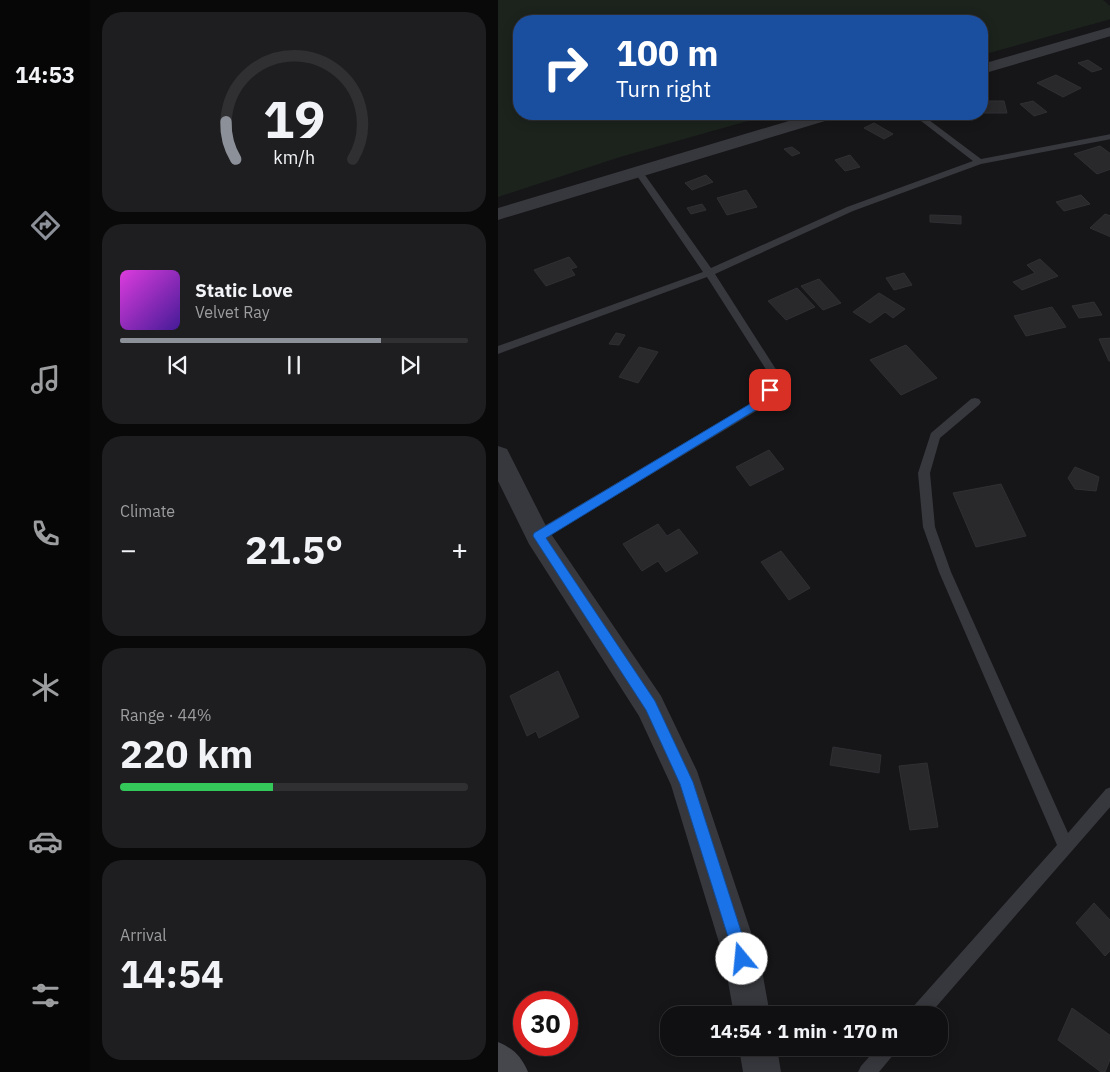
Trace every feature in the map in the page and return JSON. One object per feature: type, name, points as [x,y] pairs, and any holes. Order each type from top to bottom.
[{"type":"main road","points":[[498,1062],[508,1072]]},
{"type":"street","points":[[988,67],[1110,31]]},
{"type":"street","points":[[498,214],[637,170],[808,120]]},
{"type":"street","points":[[498,456],[538,536],[650,706],[686,782],[742,959],[750,1006]]},
{"type":"street","points":[[759,1056],[762,1072]]},
{"type":"lane","points":[[924,120],[979,162]]},
{"type":"lane","points":[[498,350],[709,273],[850,209],[979,162],[1110,136]]},
{"type":"lane","points":[[538,536],[759,404],[770,390],[772,371],[709,273],[637,170]]},
{"type":"lane","points":[[975,402],[935,436],[924,473],[929,527],[945,572],[1066,847]]},
{"type":"lane","points":[[925,1006],[1066,847],[1110,794]]},
{"type":"lane","points":[[867,1072],[881,1056]]},
{"type":"shaded area","points":[[498,0],[1103,0],[1110,6],[1111,19],[988,53],[988,15],[513,15],[513,120],[752,120],[620,157],[498,197]]},
{"type":"building","points":[[1088,60],[1102,69],[1092,72],[1078,63]]},
{"type":"building","points":[[1056,75],[1081,88],[1063,97],[1037,83]]},
{"type":"building","points":[[988,101],[1004,101],[1007,113],[988,113]]},
{"type":"building","points":[[1033,101],[1047,112],[1034,116],[1020,104]]},
{"type":"building","points":[[874,123],[893,134],[884,139],[864,128]]},
{"type":"building","points":[[1100,146],[1111,154],[1111,169],[1097,174],[1074,154]]},
{"type":"building","points":[[792,147],[800,153],[792,156],[784,149]]},
{"type":"building","points":[[850,155],[860,167],[845,171],[835,160]]},
{"type":"building","points":[[706,175],[713,182],[692,190],[685,183]]},
{"type":"building","points":[[746,190],[757,207],[727,215],[717,198]]},
{"type":"building","points":[[1081,195],[1090,204],[1064,211],[1056,202]]},
{"type":"building","points":[[702,204],[706,210],[691,214],[687,208]]},
{"type":"building","points":[[1105,214],[1111,216],[1111,237],[1090,228]]},
{"type":"building","points":[[930,215],[961,216],[961,224],[930,222]]},
{"type":"building","points":[[569,257],[577,267],[571,269],[575,275],[546,286],[534,270]]},
{"type":"building","points":[[1040,259],[1058,276],[1022,290],[1013,282],[1035,273],[1027,265]]},
{"type":"building","points":[[904,273],[912,285],[894,290],[886,278]]},
{"type":"building","points":[[819,279],[841,303],[823,310],[801,286]]},
{"type":"building","points":[[797,288],[815,307],[786,320],[768,301]]},
{"type":"building","points":[[879,293],[905,309],[893,318],[885,312],[870,323],[853,312]]},
{"type":"building","points":[[1094,302],[1102,315],[1079,318],[1072,306]]},
{"type":"building","points":[[1052,307],[1066,327],[1026,336],[1014,316]]},
{"type":"building","points":[[616,333],[625,335],[619,345],[609,344]]},
{"type":"building","points":[[1111,338],[1111,361],[1109,361],[1099,339]]},
{"type":"building","points":[[906,345],[937,378],[901,395],[870,360]]},
{"type":"building","points":[[639,347],[658,352],[638,383],[619,377]]},
{"type":"building","points":[[769,450],[784,469],[750,486],[736,467]]},
{"type":"building","points":[[1075,467],[1099,477],[1096,491],[1075,489],[1068,478]]},
{"type":"building","points":[[1001,484],[1026,536],[976,547],[953,493]]},
{"type":"building","points":[[658,524],[667,536],[679,529],[698,553],[666,572],[658,561],[642,571],[623,544]]},
{"type":"building","points":[[781,551],[810,588],[789,600],[761,562]]},
{"type":"building","points":[[558,671],[579,717],[539,738],[536,731],[527,736],[510,696]]},
{"type":"building","points":[[833,747],[881,755],[879,773],[830,765]]},
{"type":"building","points":[[927,763],[938,827],[910,830],[899,766]]},
{"type":"building","points":[[1094,903],[1111,921],[1111,950],[1105,956],[1076,923]]},
{"type":"building","points":[[1072,1008],[1111,1036],[1111,1057],[1105,1072],[1101,1072],[1058,1040]]},
{"type":"route","points":[[742,959],[712,859],[686,782],[650,706],[538,536],[759,404],[770,390]]}]
